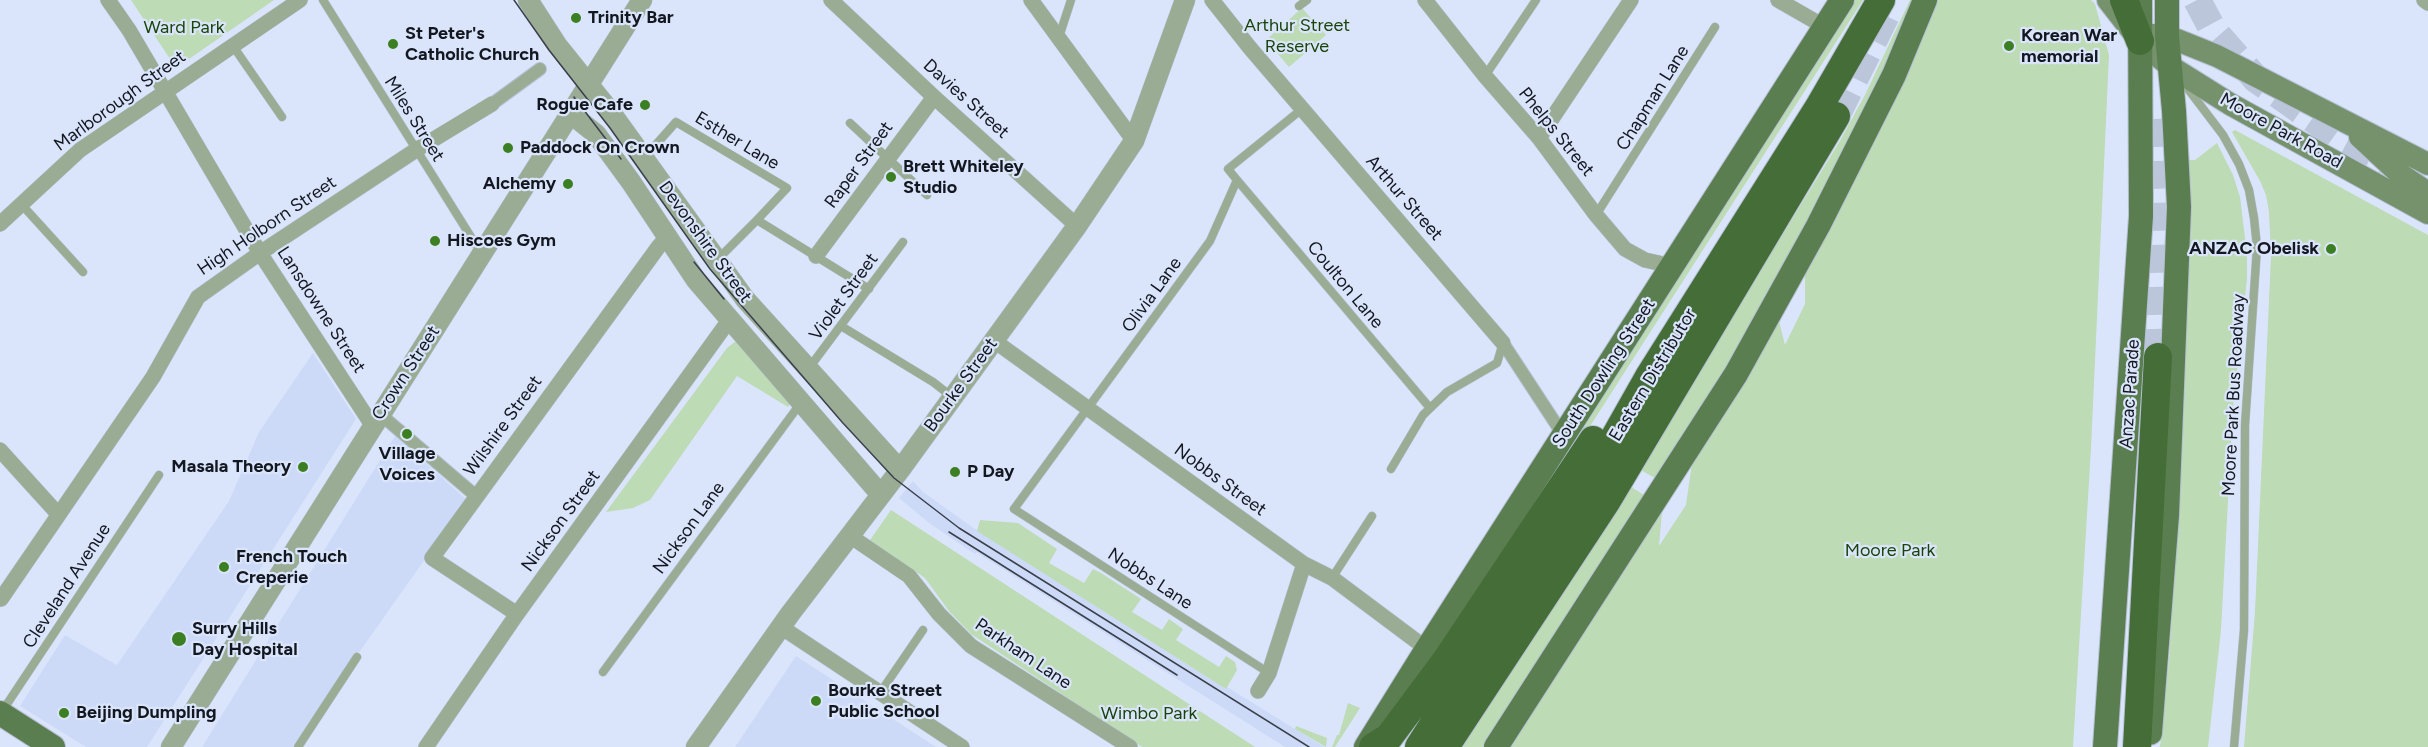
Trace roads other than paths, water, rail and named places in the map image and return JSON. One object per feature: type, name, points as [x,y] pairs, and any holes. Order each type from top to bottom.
[{"type":"highway","name":"Eastern Distributor","points":[[1419,747],[1604,458],[1650,375],[1813,116],[1881,0]]},
{"type":"highway","points":[[2124,0],[2140,40]]},
{"type":"highway","name":"Eastern Distributor","points":[[1444,747],[1606,502],[1836,116]]},
{"type":"highway","points":[[2137,747],[2158,357]]},
{"type":"highway","points":[[1373,747],[1389,737],[1431,681],[1590,444],[1650,375]]},
{"type":"main road","name":"South Dowling Street","points":[[1366,747],[1842,0]]},
{"type":"main road","points":[[1496,747],[1736,374],[1823,216],[1894,75],[1925,0]]},
{"type":"main road","name":"Moore Park Road","points":[[2108,0],[2140,40],[2171,67],[2230,104],[2428,213]]},
{"type":"main road","name":"Anzac Parade","points":[[2105,747],[2137,302],[2141,216],[2140,0]]},
{"type":"main road","points":[[2148,747],[2154,698],[2167,515],[2179,207],[2171,67],[2167,36],[2167,0]]},
{"type":"main road","points":[[2140,40],[2155,35],[2167,36]]},
{"type":"main road","name":"Moore Park Road","points":[[2167,36],[2217,56],[2428,164]]},
{"type":"main road","points":[[2337,116],[2400,174],[2428,193]]},
{"type":"main road","points":[[0,714],[53,747]]},
{"type":"street","name":"Lansdowne Street","points":[[108,0],[129,30],[260,253],[376,419]]},
{"type":"street","name":"Marlborough Street","points":[[0,224],[80,150],[300,0]]},
{"type":"street","name":"Devonshire Street","points":[[528,0],[557,45],[644,158],[745,299],[900,470]]},
{"type":"street","name":"Crown Street","points":[[171,747],[642,0]]},
{"type":"street","name":"Davies Street","points":[[831,0],[1077,226]]},
{"type":"street","points":[[1031,0],[1134,141]]},
{"type":"street","name":"Bourke Street","points":[[704,745],[781,627],[900,470],[1077,226],[1134,141],[1185,0]]},
{"type":"street","name":"Arthur Street","points":[[1212,0],[1302,109],[1503,343],[1558,427]]},
{"type":"street","name":"Phelps Street","points":[[1425,0],[1485,76],[1539,138],[1596,215],[1625,249],[1645,260],[1672,266]]},
{"type":"street","points":[[1539,138],[1631,0]]},
{"type":"street","points":[[1778,0],[1825,27]]},
{"type":"street","points":[[2424,0],[2428,3]]},
{"type":"street","name":"High Holborn Street","points":[[1,599],[153,377],[198,297],[260,253],[416,150],[492,104],[540,69]]},
{"type":"street","name":"Raper Street","points":[[816,256],[934,97]]},
{"type":"street","name":"Devonshire Street","points":[[571,114],[596,134],[696,280],[881,495]]},
{"type":"street","name":"Wilshire Street","points":[[517,614],[432,558],[668,236]]},
{"type":"street","name":"Nickson Street","points":[[426,747],[517,614],[730,319]]},
{"type":"street","name":"Nobbs Street","points":[[993,340],[1304,564],[1332,578],[1427,649]]},
{"type":"street","points":[[376,419],[476,496]]},
{"type":"street","points":[[0,450],[58,514]]},
{"type":"street","name":"Parkham Lane","points":[[850,536],[909,576],[939,614],[971,646],[1130,747]]},
{"type":"street","points":[[1258,691],[1269,673],[1304,564]]},
{"type":"street","points":[[781,627],[962,747]]},
{"type":"lane","name":"Miles Street","points":[[323,0],[482,254]]},
{"type":"lane","points":[[1059,37],[1071,0]]},
{"type":"lane","points":[[1299,6],[1307,0]]},
{"type":"lane","points":[[1485,76],[1536,0]]},
{"type":"lane","name":"Chapman Lane","points":[[1596,215],[1715,27]]},
{"type":"lane","points":[[233,46],[282,117]]},
{"type":"lane","name":"Moore Park Bus Roadway","points":[[2171,67],[2225,139],[2239,164],[2249,190],[2257,247],[2245,425],[2244,630],[2234,747]]},
{"type":"lane","name":"Olivia Lane","points":[[1014,509],[1210,242],[1237,180],[1228,168],[1302,109]]},
{"type":"lane","name":"Esther Lane","points":[[644,158],[676,122],[787,188],[757,220]]},
{"type":"lane","points":[[850,123],[927,195]]},
{"type":"lane","name":"Coulton Lane","points":[[1237,180],[1430,408]]},
{"type":"lane","points":[[22,205],[83,272]]},
{"type":"lane","points":[[717,261],[757,220],[869,289]]},
{"type":"lane","name":"Violet Street","points":[[809,369],[903,242]]},
{"type":"lane","points":[[841,326],[933,382],[952,397]]},
{"type":"lane","points":[[1391,469],[1423,415],[1447,392],[1497,363],[1503,343]]},
{"type":"lane","name":"Nickson Lane","points":[[603,672],[801,403]]},
{"type":"lane","name":"Cleveland Avenue","points":[[0,714],[159,475]]},
{"type":"lane","name":"Nobbs Lane","points":[[1014,509],[1269,673]]},
{"type":"lane","points":[[1332,578],[1372,516]]},
{"type":"lane","points":[[879,694],[923,630]]},
{"type":"lane","points":[[298,747],[357,657]]},
{"type":"tunnel","points":[[2197,0],[2213,30],[2256,79],[2340,138],[2386,162]]},
{"type":"tunnel","points":[[1836,116],[1887,13]]},
{"type":"tunnel","points":[[2152,119],[2158,357]]},
{"type":"tram line","points":[[514,0],[549,50],[610,128],[710,269],[842,422],[894,478],[959,528],[1309,747]]},
{"type":"tram line","points":[[574,97],[621,159]]},
{"type":"tram line","points":[[694,262],[724,299]]},
{"type":"tram line","points":[[949,532],[1177,675]]},
{"type":"place","name":"Trinity Bar","points":[[576,18]]},
{"type":"place","name":"St Peter's Catholic Church","points":[[393,44]]},
{"type":"place","name":"Korean War memorial","points":[[2009,46]]},
{"type":"place","name":"Rogue Cafe","points":[[645,105]]},
{"type":"place","name":"Paddock On Crown","points":[[508,148]]},
{"type":"place","name":"Brett Whiteley Studio","points":[[891,177]]},
{"type":"place","name":"Alchemy","points":[[568,184]]},
{"type":"place","name":"Hiscoes Gym","points":[[435,241]]},
{"type":"place","name":"ANZAC Obelisk","points":[[2331,249]]},
{"type":"place","name":"Village Voices","points":[[407,434]]},
{"type":"place","name":"Masala Theory","points":[[303,467]]},
{"type":"place","name":"P Day","points":[[955,472]]},
{"type":"place","name":"French Touch Creperie","points":[[224,567]]},
{"type":"place","name":"Surry Hills Day Hospital","points":[[179,639]]},
{"type":"place","name":"Bourke Street Public School","points":[[816,701]]},
{"type":"place","name":"Beijing Dumpling","points":[[64,713]]},
{"type":"park label","name":"Ward Park","points":[[184,28]]},
{"type":"park label","name":"Arthur Street Reserve","points":[[1297,36]]},
{"type":"park label","name":"Moore Park","points":[[1890,551]]},
{"type":"park label","name":"Wimbo Park","points":[[1149,714]]}]
